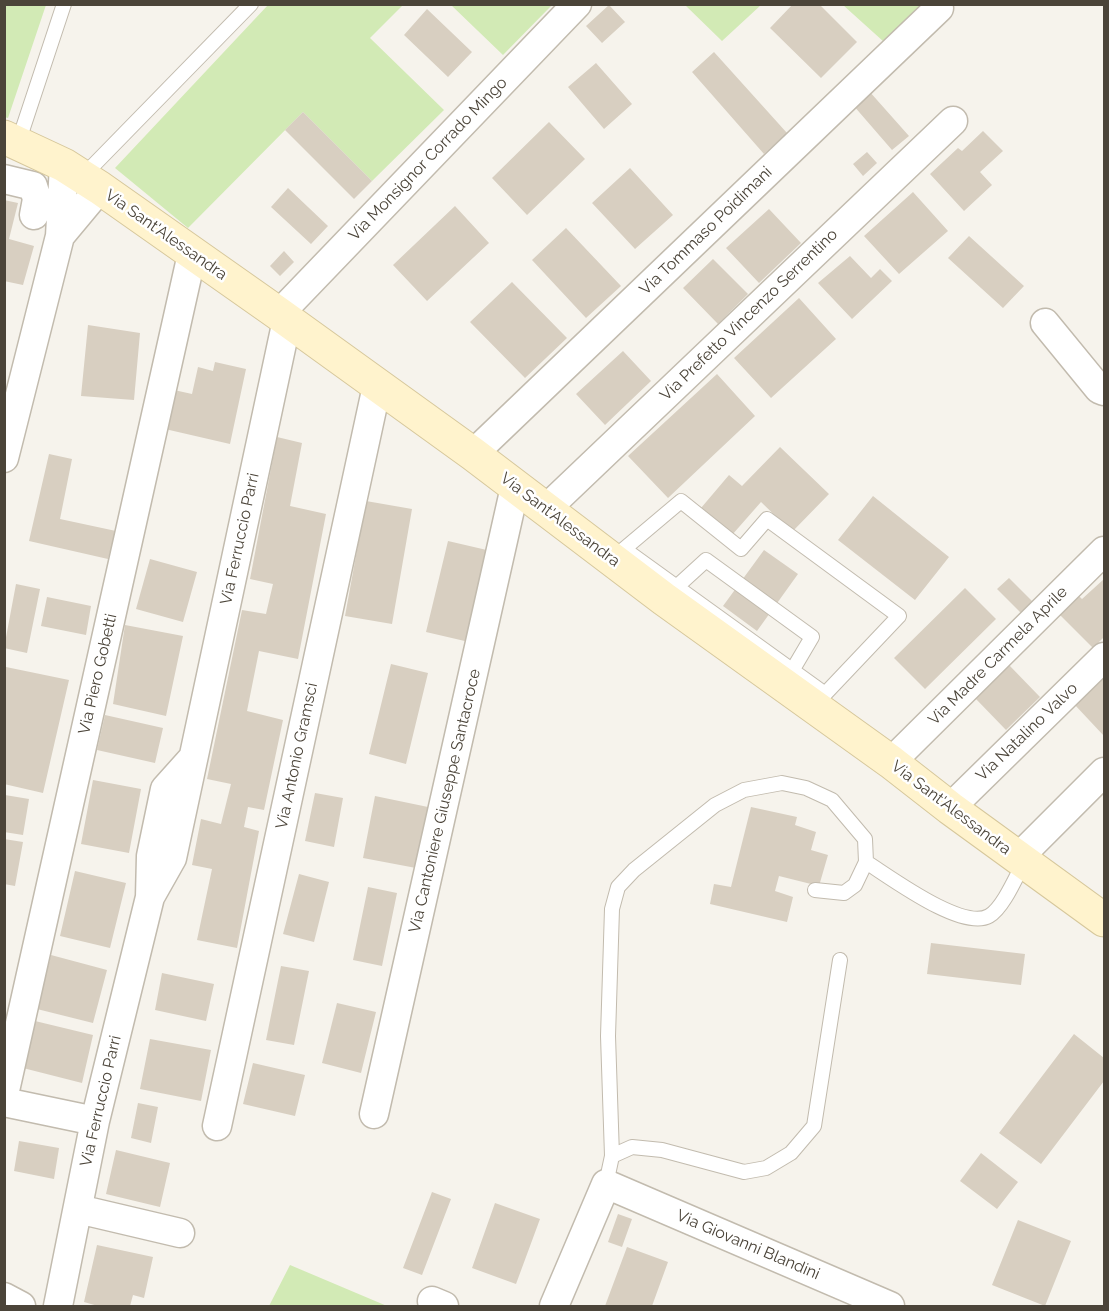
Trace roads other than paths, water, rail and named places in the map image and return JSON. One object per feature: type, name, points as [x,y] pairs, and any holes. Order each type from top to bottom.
[{"type":"street","name":"Via Monsignor Corrado Mingo","points":[[283,317],[577,4]]},
{"type":"street","name":"Via Tommaso Poidimani","points":[[472,454],[939,9]]},
{"type":"street","name":"Via Prefetto Vincenzo Serrentino","points":[[546,509],[953,121]]},
{"type":"street","name":"Via Sant'Alessandra","points":[[11,140],[82,176],[283,317],[515,487],[671,593],[788,678],[891,762],[1021,860],[1099,907]]},
{"type":"street","points":[[60,236],[82,176]]},
{"type":"street","points":[[4,458],[60,236],[82,176]]},
{"type":"street","points":[[4,179],[33,186],[37,199],[34,215]]},
{"type":"street","name":"Via Piero Gobetti","points":[[4,1095],[192,254]]},
{"type":"street","name":"Via Ferruccio Parri","points":[[58,1306],[95,1120],[150,897],[151,856],[165,789],[192,758],[283,317]]},
{"type":"street","points":[[1045,323],[1099,389],[1104,392]]},
{"type":"street","name":"Via Antonio Gramsci","points":[[218,1126],[377,386]]},
{"type":"street","name":"Via Cantoniere Giuseppe Santacroce","points":[[374,1114],[515,487]]},
{"type":"street","name":"Via Madre Carmela Aprile","points":[[891,762],[1104,550]]},
{"type":"street","name":"Via Natalino Valvo","points":[[950,808],[1104,657]]},
{"type":"street","points":[[1021,860],[1104,772]]},
{"type":"street","points":[[4,1102],[95,1120]]},
{"type":"street","points":[[554,1306],[606,1184]]},
{"type":"street","name":"Via Giovanni Blandini","points":[[606,1184],[890,1306]]},
{"type":"street","points":[[78,1209],[180,1233]]},
{"type":"street","points":[[4,1297],[21,1306]]},
{"type":"lane","points":[[11,140],[64,4]]},
{"type":"lane","points":[[82,176],[251,4]]},
{"type":"lane","points":[[681,501],[741,549],[768,519],[899,616],[825,693],[788,678],[812,637],[706,560],[671,593],[624,549],[681,501]]},
{"type":"lane","points":[[606,1184],[612,1156],[608,1036],[612,909],[618,887],[634,870],[715,805],[744,790],[782,783],[806,788],[832,800],[865,839],[866,862],[855,885],[844,893],[815,890]]},
{"type":"lane","points":[[866,862],[941,909],[972,919],[988,917],[998,908],[1021,860]]},
{"type":"lane","points":[[612,1156],[632,1148],[662,1150],[744,1172],[766,1168],[791,1153],[814,1126],[840,960]]}]
